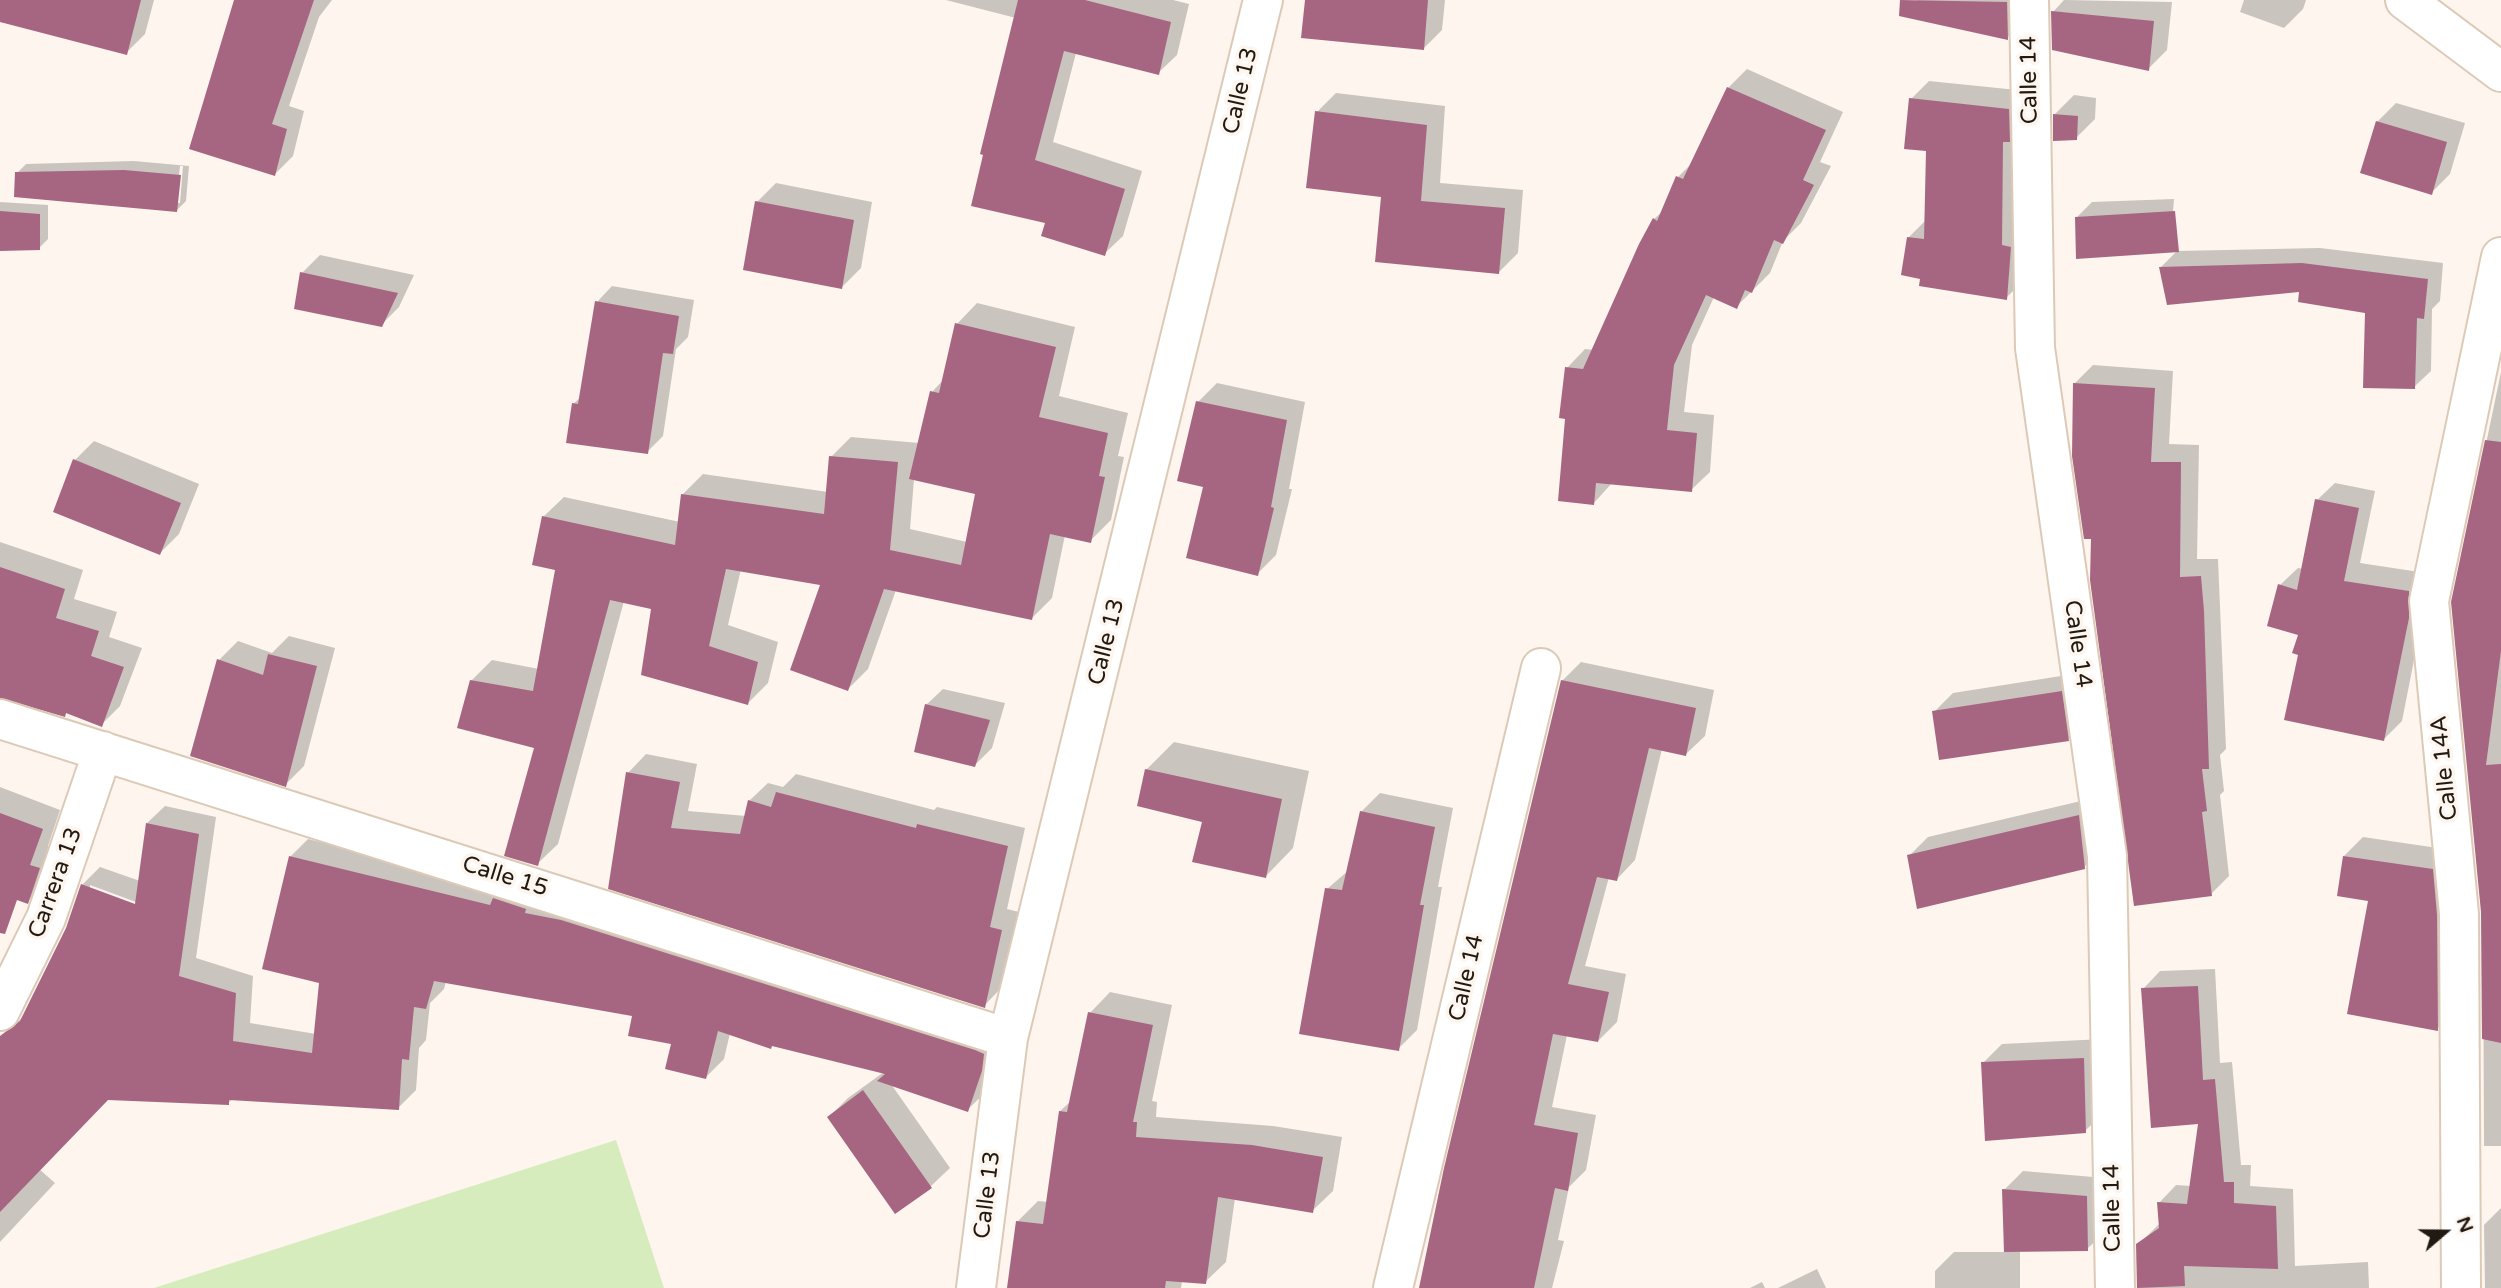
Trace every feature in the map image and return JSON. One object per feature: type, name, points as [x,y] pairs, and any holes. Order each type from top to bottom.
[{"type":"street","name":"Calle 13","points":[[976,1288],[1009,1038],[1263,0]]},
{"type":"street","name":"Calle 14","points":[[2029,0],[2035,348],[2107,856],[2115,1288]]},
{"type":"street","points":[[2405,0],[2501,72]]},
{"type":"street","name":"Calle 14A","points":[[2461,1288],[2459,914],[2428,601],[2501,257]]},
{"type":"street","name":"Calle 14","points":[[1393,1288],[1541,668]]},
{"type":"street","name":"Calle 15","points":[[0,719],[1009,1038]]},
{"type":"street","name":"Carrera 13","points":[[0,1011],[46,918],[103,751]]},
{"type":"green space","points":[[616,1140],[664,1288],[154,1288]]},
{"type":"building","points":[[0,0],[141,0],[127,55],[0,22]]},
{"type":"building","points":[[234,0],[314,0],[272,124],[287,129],[275,176],[189,149]]},
{"type":"building","points":[[1018,0],[1085,0],[1171,22],[1159,75],[1064,51],[1035,160],[1125,189],[1105,256],[1041,236],[1045,223],[971,206],[983,155],[980,154]]},
{"type":"building","points":[[1305,0],[1428,0],[1424,50],[1301,38]]},
{"type":"building","points":[[1900,0],[2007,2],[2008,40],[1899,16]]},
{"type":"building","points":[[2051,11],[2154,21],[2149,71],[2052,50]]},
{"type":"building","points":[[1727,87],[1826,130],[1803,180],[1814,185],[1783,244],[1774,240],[1752,293],[1745,290],[1737,309],[1706,295],[1674,365],[1667,430],[1697,433],[1692,492],[1596,483],[1594,505],[1558,501],[1565,419],[1559,418],[1565,367],[1583,369],[1639,244],[1653,218],[1657,221],[1676,176],[1683,179]]},
{"type":"building","points":[[1909,98],[2009,109],[2010,142],[2003,142],[2002,245],[2011,247],[2007,300],[1919,286],[1920,279],[1901,275],[1907,237],[1924,239],[1926,151],[1904,149]]},
{"type":"building","points":[[1315,111],[1427,125],[1421,201],[1505,208],[1499,274],[1375,262],[1381,197],[1306,188]]},
{"type":"building","points":[[2053,114],[2078,116],[2077,140],[2053,141]]},
{"type":"building","points":[[2376,121],[2447,142],[2432,195],[2360,173]]},
{"type":"building","points":[[124,170],[181,175],[177,212],[14,197],[15,172]]},
{"type":"building","points":[[755,201],[854,220],[842,289],[743,270]]},
{"type":"building","points":[[0,211],[40,214],[40,250],[0,251]]},
{"type":"building","points":[[2175,211],[2179,252],[2076,259],[2075,217]]},
{"type":"building","points":[[2302,263],[2428,279],[2424,319],[2417,318],[2415,389],[2363,388],[2365,313],[2298,302],[2299,292],[2167,305],[2159,267]]},
{"type":"building","points":[[300,272],[398,293],[382,327],[294,309]]},
{"type":"building","points":[[595,301],[679,316],[673,354],[663,353],[648,454],[566,443],[572,403],[578,404]]},
{"type":"building","points":[[955,323],[1056,347],[1039,417],[1108,433],[1099,476],[1105,477],[1091,543],[1050,534],[1032,620],[884,589],[848,691],[790,670],[820,585],[726,569],[709,646],[758,662],[748,705],[641,675],[651,609],[610,600],[538,866],[504,856],[534,748],[457,728],[470,680],[533,691],[555,570],[532,565],[542,516],[675,545],[681,494],[824,514],[829,456],[898,462],[890,550],[961,565],[975,494],[909,479],[930,391],[939,393]]},
{"type":"building","points":[[2073,383],[2155,388],[2151,462],[2181,462],[2180,577],[2201,576],[2204,611],[2209,769],[2202,769],[2207,811],[2202,812],[2212,896],[2134,906],[2090,580],[2091,539],[2084,539],[2072,456]]},
{"type":"building","points":[[1196,401],[1287,420],[1271,507],[1274,508],[1258,576],[1186,558],[1203,487],[1177,481]]},
{"type":"building","points":[[2485,440],[2501,442],[2501,651],[2486,765],[2501,764],[2501,1043],[2482,1039],[2481,912],[2451,602]]},
{"type":"building","points":[[73,459],[181,503],[160,555],[53,512]]},
{"type":"building","points":[[2315,499],[2359,508],[2344,581],[2409,591],[2409,618],[2384,741],[2284,720],[2298,655],[2292,653],[2298,635],[2267,626],[2278,584],[2297,590]]},
{"type":"building","points":[[0,567],[65,589],[56,618],[99,631],[91,656],[124,667],[102,727],[66,713],[65,717],[0,698]]},
{"type":"building","points":[[268,654],[317,666],[286,787],[190,756],[217,659],[263,675]]},
{"type":"building","points":[[1561,680],[1696,708],[1686,756],[1649,748],[1617,881],[1597,877],[1568,984],[1609,992],[1598,1042],[1553,1034],[1534,1125],[1578,1133],[1568,1191],[1555,1188],[1534,1288],[1419,1288],[1444,1168]]},
{"type":"building","points":[[2062,691],[2069,741],[1939,760],[1932,711]]},
{"type":"building","points":[[925,704],[990,720],[975,767],[914,752]]},
{"type":"building","points":[[1145,769],[1282,799],[1266,878],[1192,862],[1202,822],[1137,806]]},
{"type":"building","points":[[626,772],[680,782],[671,828],[740,834],[748,800],[771,807],[776,792],[916,828],[917,824],[1008,846],[990,927],[1002,930],[985,1008],[608,889]]},
{"type":"building","points":[[1360,811],[1435,827],[1420,905],[1424,905],[1399,1051],[1299,1034],[1325,888],[1342,890]]},
{"type":"building","points":[[0,813],[43,829],[30,865],[40,868],[28,904],[17,900],[5,934],[0,933]]},
{"type":"building","points":[[2079,815],[2085,869],[1917,909],[1907,855]]},
{"type":"building","points":[[146,823],[199,834],[179,976],[236,993],[233,1041],[312,1053],[319,983],[262,969],[289,856],[490,905],[493,898],[526,909],[525,913],[561,920],[975,1050],[984,1054],[982,1071],[968,1112],[877,1081],[885,1074],[772,1046],[771,1049],[718,1031],[706,1079],[665,1069],[671,1044],[628,1036],[632,1016],[434,981],[426,1009],[414,1007],[409,1060],[402,1059],[399,1110],[229,1100],[229,1105],[108,1100],[0,1212],[0,1036],[20,1021],[66,928],[81,884],[135,904]]},
{"type":"building","points":[[2343,856],[2433,869],[2437,915],[2438,1031],[2347,1014],[2368,901],[2337,896]]},
{"type":"building","points":[[2198,986],[2203,1080],[2215,1079],[2224,1182],[2234,1182],[2234,1203],[2276,1206],[2278,1269],[2184,1266],[2185,1286],[2137,1288],[2136,1244],[2159,1228],[2157,1202],[2187,1204],[2198,1124],[2151,1128],[2141,988]]},
{"type":"building","points":[[1088,1012],[1153,1025],[1133,1122],[1137,1122],[1136,1137],[1252,1145],[1323,1157],[1313,1213],[1218,1197],[1206,1284],[1166,1281],[1165,1288],[1007,1288],[1016,1221],[1043,1224],[1059,1111],[1067,1112]]},
{"type":"building","points":[[2084,1058],[2086,1133],[1985,1141],[1981,1062]]},
{"type":"building","points":[[863,1090],[932,1188],[895,1214],[827,1117]]},
{"type":"building","points":[[2002,1189],[2087,1196],[2088,1251],[2004,1252]]}]
